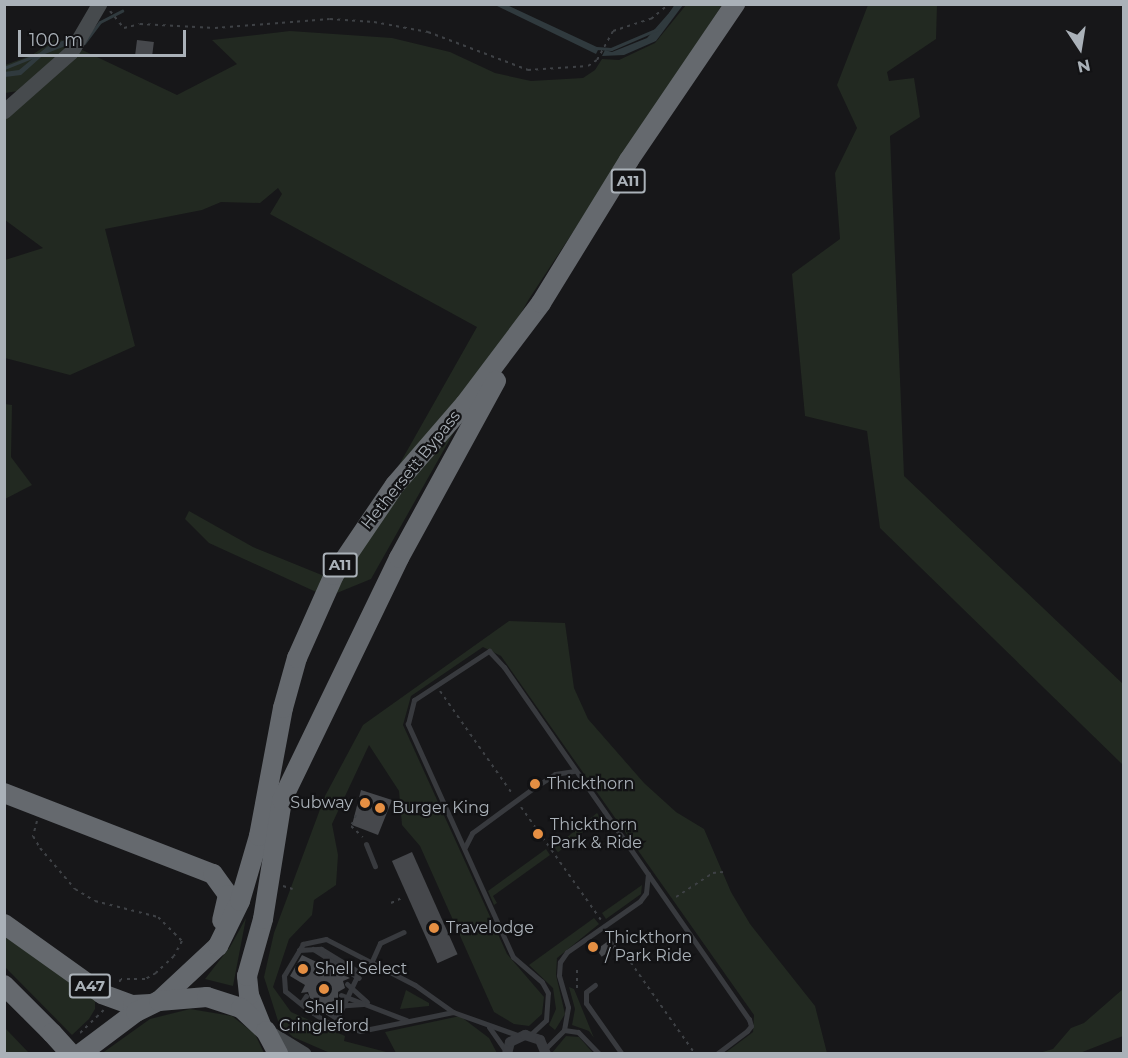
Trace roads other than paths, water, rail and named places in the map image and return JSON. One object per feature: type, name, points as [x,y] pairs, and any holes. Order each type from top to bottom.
[{"type":"highway","name":"Hethersett Bypass","points":[[156,1003],[186,978],[218,946],[240,901],[259,836],[283,708],[297,658],[334,575],[395,485],[465,404],[541,303],[629,160],[735,4]]},
{"type":"highway","name":"Hethersett Bypass","points":[[278,1053],[249,995],[247,976],[263,919],[282,800],[346,662],[447,468],[509,358],[750,4]]},
{"type":"highway","points":[[4,793],[128,839],[213,874],[221,882],[228,895],[227,906],[186,978]]},
{"type":"highway","name":"A47","points":[[4,924],[110,998],[133,1005],[156,1003]]},
{"type":"highway","points":[[4,985],[52,1033],[75,1048],[136,1012],[156,1003],[193,997],[222,999],[241,1008],[264,1028]]},
{"type":"street","points":[[4,111],[71,52],[101,10]]},
{"type":"street","points":[[264,1028],[304,1053]]},
{"type":"street","points":[[507,1053],[510,1042],[525,1036],[540,1040],[545,1051]]},
{"type":"lane","points":[[453,1012],[406,1020],[378,1030],[349,1027],[313,1003],[293,998],[282,985],[297,951],[310,940],[326,939],[372,961],[453,1012],[471,1016],[488,1026],[525,1036],[546,1020],[548,993],[542,982],[513,957],[408,724],[414,700],[489,651],[504,667],[749,1019],[751,1026],[747,1031],[716,1053]]},
{"type":"lane","points":[[465,852],[464,842],[471,832],[555,774],[576,771]]},
{"type":"lane","points":[[366,844],[375,866]]},
{"type":"lane","points":[[545,1051],[564,1030],[568,1007],[559,975],[560,963],[567,952],[640,901],[646,893],[648,874]]},
{"type":"lane","points":[[668,902],[676,897]]},
{"type":"lane","points":[[372,961],[380,943],[404,932]]},
{"type":"lane","points":[[297,951],[313,949],[328,952],[356,967],[359,978],[337,1021]]},
{"type":"lane","points":[[347,984],[368,1003]]},
{"type":"lane","points":[[595,985],[586,992],[586,1003],[622,1053]]},
{"type":"lane","points":[[341,995],[368,1003],[406,1020]]},
{"type":"lane","points":[[302,1002],[306,996]]},
{"type":"lane","points":[[334,1006],[344,1007],[368,1003]]},
{"type":"lane","points":[[488,1026],[507,1053]]},
{"type":"lane","points":[[564,1030],[578,1032],[599,1053]]},
{"type":"waterway","points":[[670,13],[676,4]]},
{"type":"waterway","points":[[84,43],[100,22],[122,11]]},
{"type":"waterway","points":[[596,48],[611,49],[660,28]]},
{"type":"waterway","points":[[4,68],[67,43]]},
{"type":"place","name":"Thickthorn","points":[[535,784]]},
{"type":"place","name":"Subway","points":[[365,803]]},
{"type":"place","name":"Burger King","points":[[380,808]]},
{"type":"place","name":"Thickthorn Park & Ride","points":[[538,834]]},
{"type":"place","name":"Travelodge","points":[[434,928]]},
{"type":"place","name":"Thickthorn / Park Ride","points":[[593,947]]},
{"type":"place","name":"Shell Select","points":[[303,969]]},
{"type":"place","name":"Shell Cringleford","points":[[324,989]]}]
